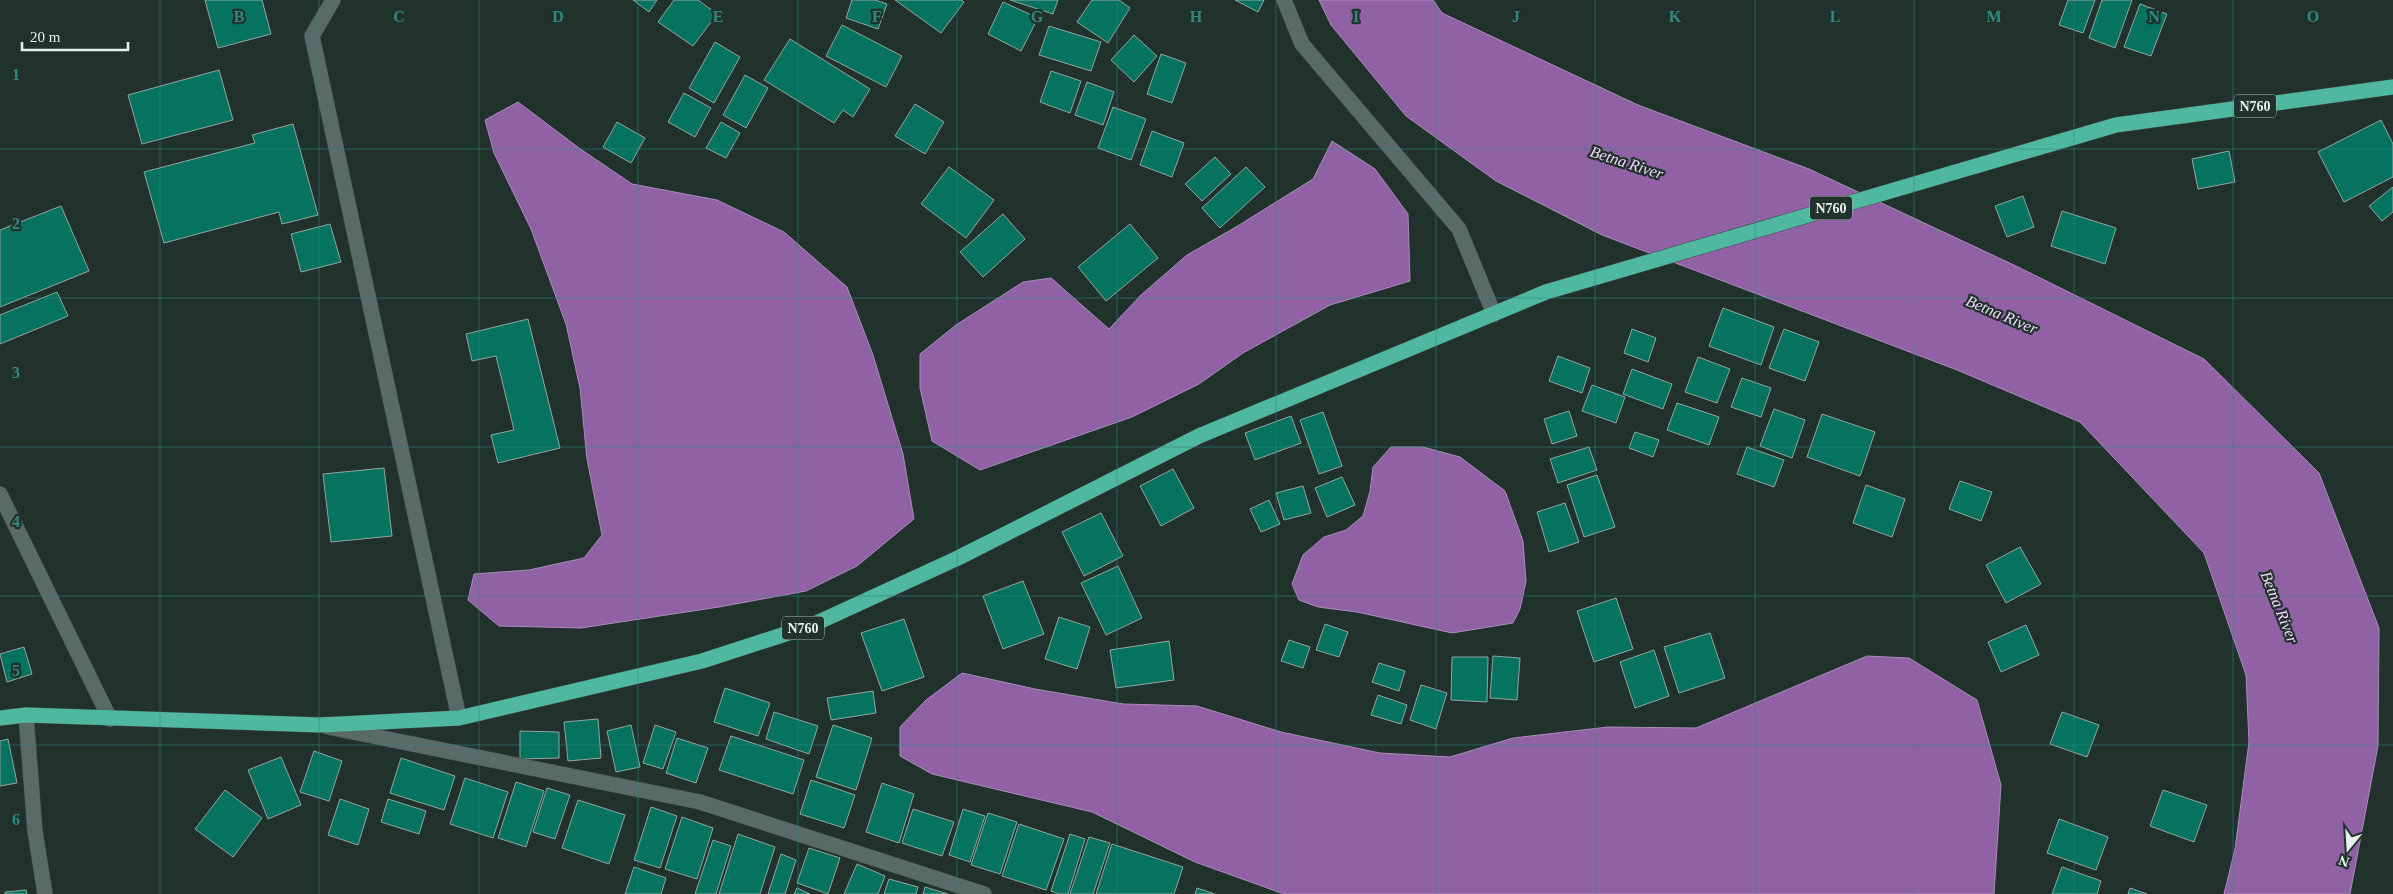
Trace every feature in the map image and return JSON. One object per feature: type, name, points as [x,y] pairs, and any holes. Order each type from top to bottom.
[{"type":"highway","name":"N760","points":[[0,718],[26,715],[320,725],[459,718],[702,662],[810,626],[958,558],[1199,436],[1546,292],[2116,125],[2393,87]]},
{"type":"street","points":[[333,0],[312,36],[459,718]]},
{"type":"street","points":[[1284,0],[1302,44],[1459,229],[1494,314]]},
{"type":"street","points":[[0,494],[110,719]]},
{"type":"street","points":[[26,715],[34,831],[45,894]]},
{"type":"street","points":[[320,725],[700,802],[984,894]]},
{"type":"water","name":"Betna River","points":[[1319,0],[1433,0],[1442,13],[1638,105],[1809,169],[2016,266],[2204,359],[2319,473],[2379,628],[2378,746],[2350,894],[2224,894],[2235,849],[2249,742],[2246,675],[2204,553],[2080,422],[1957,370],[1602,235],[1496,181],[1406,116],[1331,25]]},
{"type":"water","points":[[518,102],[579,148],[632,184],[717,200],[784,232],[847,287],[873,355],[903,454],[914,519],[857,566],[806,591],[719,607],[581,628],[499,626],[468,600],[474,574],[529,570],[584,558],[602,535],[587,459],[580,388],[566,324],[531,229],[494,153],[485,120]]},
{"type":"water","points":[[1332,141],[1375,169],[1408,214],[1410,281],[1330,305],[1243,353],[1199,384],[1132,417],[980,470],[932,441],[920,388],[920,354],[956,325],[1023,282],[1051,278],[1109,329],[1141,295],[1187,255],[1313,179]]},
{"type":"water","points":[[1391,447],[1423,447],[1460,457],[1505,491],[1523,541],[1526,581],[1520,609],[1513,623],[1452,633],[1357,612],[1318,607],[1299,600],[1292,584],[1303,555],[1324,537],[1346,530],[1363,516],[1370,491],[1373,467]]},
{"type":"water","points":[[1867,656],[1909,658],[1977,700],[2001,785],[1994,894],[1284,894],[1195,862],[1092,812],[932,774],[900,756],[900,727],[926,700],[962,673],[1035,689],[1123,704],[1197,706],[1281,732],[1380,753],[1450,757],[1513,738],[1608,727],[1696,728]]},
{"type":"building","points":[[205,0],[262,0],[271,34],[218,48]]},
{"type":"building","points":[[633,0],[657,0],[649,12]]},
{"type":"building","points":[[674,0],[698,0],[717,14],[693,46],[658,22]]},
{"type":"building","points":[[852,0],[875,0],[887,4],[878,29],[846,18]]},
{"type":"building","points":[[895,0],[961,0],[964,2],[941,33]]},
{"type":"building","points":[[1010,0],[1058,0],[1053,14]]},
{"type":"building","points":[[1092,0],[1119,0],[1130,8],[1108,43],[1077,22]]},
{"type":"building","points":[[1235,0],[1264,0],[1258,12]]},
{"type":"building","points":[[2068,0],[2095,0],[2083,33],[2059,25]]},
{"type":"building","points":[[2102,0],[2132,0],[2115,48],[2089,38]]},
{"type":"building","points":[[1003,2],[1038,18],[1021,51],[988,34]]},
{"type":"building","points":[[2140,4],[2167,14],[2151,56],[2124,47]]},
{"type":"building","points":[[842,25],[902,56],[886,87],[826,56]]},
{"type":"building","points":[[1049,26],[1101,42],[1091,71],[1039,55]]},
{"type":"building","points":[[1134,35],[1157,56],[1134,82],[1111,60]]},
{"type":"building","points":[[790,39],[870,89],[853,117],[843,110],[834,123],[764,80]]},
{"type":"building","points":[[715,42],[740,57],[714,103],[689,88]]},
{"type":"building","points":[[1161,54],[1186,63],[1172,103],[1147,94]]},
{"type":"building","points":[[219,70],[233,120],[142,144],[128,95]]},
{"type":"building","points":[[1051,71],[1081,81],[1070,113],[1040,102]]},
{"type":"building","points":[[745,75],[768,88],[746,128],[723,115]]},
{"type":"building","points":[[1087,82],[1114,92],[1103,125],[1075,115]]},
{"type":"building","points":[[684,93],[711,108],[695,137],[668,122]]},
{"type":"building","points":[[915,104],[944,122],[925,154],[895,136]]},
{"type":"building","points":[[1113,107],[1146,119],[1131,160],[1098,148]]},
{"type":"building","points":[[2381,120],[2393,144],[2393,177],[2344,202],[2318,152]]},
{"type":"building","points":[[617,122],[645,138],[631,163],[603,147]]},
{"type":"building","points":[[721,122],[740,133],[726,158],[706,148]]},
{"type":"building","points":[[293,124],[318,215],[282,224],[279,212],[164,243],[144,172],[255,143],[252,135]]},
{"type":"building","points":[[1152,131],[1184,143],[1172,177],[1140,165]]},
{"type":"building","points":[[2229,151],[2235,182],[2198,189],[2192,159]]},
{"type":"building","points":[[1215,157],[1231,174],[1202,201],[1185,184]]},
{"type":"building","points":[[949,167],[994,200],[966,238],[921,204]]},
{"type":"building","points":[[1246,167],[1265,187],[1220,228],[1202,208]]},
{"type":"building","points":[[2393,187],[2393,212],[2382,221],[2369,206]]},
{"type":"building","points":[[2023,196],[2034,227],[2007,237],[1995,206]]},
{"type":"building","points":[[61,206],[89,271],[0,307],[0,230]]},
{"type":"building","points":[[2062,211],[2116,228],[2105,264],[2051,246]]},
{"type":"building","points":[[1003,214],[1025,239],[983,277],[960,252]]},
{"type":"building","points":[[330,224],[341,262],[301,272],[291,234]]},
{"type":"building","points":[[1130,224],[1158,258],[1106,301],[1078,267]]},
{"type":"building","points":[[57,292],[68,316],[0,344],[0,315]]},
{"type":"building","points":[[1723,308],[1774,327],[1761,365],[1709,346]]},
{"type":"building","points":[[528,319],[560,448],[498,463],[491,435],[514,430],[496,356],[472,361],[466,334]]},
{"type":"building","points":[[1632,329],[1656,338],[1648,362],[1624,353]]},
{"type":"building","points":[[1784,329],[1819,342],[1805,381],[1769,368]]},
{"type":"building","points":[[1558,356],[1590,368],[1582,393],[1549,381]]},
{"type":"building","points":[[1698,357],[1730,369],[1717,403],[1685,392]]},
{"type":"building","points":[[1632,369],[1672,384],[1663,409],[1623,394]]},
{"type":"building","points":[[1742,378],[1771,388],[1761,417],[1731,407]]},
{"type":"building","points":[[1592,385],[1625,397],[1616,423],[1582,411]]},
{"type":"building","points":[[1677,403],[1719,417],[1709,445],[1667,430]]},
{"type":"building","points":[[1774,409],[1805,420],[1792,458],[1760,446]]},
{"type":"building","points":[[1569,411],[1577,436],[1552,444],[1544,419]]},
{"type":"building","points":[[1323,412],[1342,466],[1319,474],[1300,420]]},
{"type":"building","points":[[1822,414],[1875,432],[1860,476],[1807,457]]},
{"type":"building","points":[[1291,416],[1301,443],[1255,460],[1245,433]]},
{"type":"building","points":[[1635,432],[1659,440],[1653,457],[1629,448]]},
{"type":"building","points":[[1589,447],[1597,470],[1558,483],[1550,459]]},
{"type":"building","points":[[1747,447],[1784,460],[1774,487],[1737,474]]},
{"type":"building","points":[[384,468],[392,536],[331,542],[323,474]]},
{"type":"building","points":[[1173,469],[1194,508],[1161,526],[1140,486]]},
{"type":"building","points":[[1597,475],[1615,527],[1584,537],[1567,485]]},
{"type":"building","points":[[1342,477],[1355,505],[1327,517],[1315,488]]},
{"type":"building","points":[[1960,481],[1992,492],[1981,521],[1949,509]]},
{"type":"building","points":[[1866,485],[1905,499],[1892,537],[1853,523]]},
{"type":"building","points":[[1303,486],[1311,513],[1284,520],[1276,493]]},
{"type":"building","points":[[1269,500],[1280,524],[1261,532],[1250,509]]},
{"type":"building","points":[[1565,503],[1579,542],[1549,552],[1537,512]]},
{"type":"building","points":[[1101,513],[1123,556],[1084,576],[1062,532]]},
{"type":"building","points":[[2020,547],[2041,584],[2006,603],[1986,565]]},
{"type":"building","points":[[1118,566],[1142,618],[1106,635],[1081,583]]},
{"type":"building","points":[[1023,581],[1044,634],[1003,649],[983,596]]},
{"type":"building","points":[[1616,598],[1633,649],[1594,662],[1577,611]]},
{"type":"building","points":[[1059,617],[1090,627],[1077,669],[1045,659]]},
{"type":"building","points":[[904,619],[924,677],[882,691],[861,633]]},
{"type":"building","points":[[1325,624],[1348,632],[1339,657],[1316,650]]},
{"type":"building","points":[[2026,625],[2039,655],[2001,672],[1988,642]]},
{"type":"building","points":[[1710,633],[1725,678],[1679,693],[1664,647]]},
{"type":"building","points":[[1289,640],[1310,647],[1303,668],[1281,661]]},
{"type":"building","points":[[1169,641],[1174,680],[1116,688],[1110,650]]},
{"type":"building","points":[[24,647],[32,674],[7,682],[0,654]]},
{"type":"building","points":[[1654,650],[1669,696],[1635,708],[1620,662]]},
{"type":"building","points":[[1493,656],[1520,658],[1517,700],[1490,698]]},
{"type":"building","points":[[1452,657],[1488,657],[1487,702],[1451,700]]},
{"type":"building","points":[[1379,663],[1405,671],[1399,691],[1372,682]]},
{"type":"building","points":[[1421,685],[1447,693],[1436,729],[1410,720]]},
{"type":"building","points":[[725,688],[770,703],[758,736],[714,722]]},
{"type":"building","points":[[873,691],[876,713],[831,720],[827,698]]},
{"type":"building","points":[[1378,695],[1407,705],[1401,724],[1371,715]]},
{"type":"building","points":[[774,712],[818,726],[809,754],[766,739]]},
{"type":"building","points":[[2062,712],[2099,725],[2087,757],[2050,744]]},
{"type":"building","points":[[598,719],[601,758],[568,761],[564,722]]},
{"type":"building","points":[[631,725],[640,767],[616,772],[607,731]]},
{"type":"building","points":[[655,725],[676,732],[663,769],[643,763]]},
{"type":"building","points":[[833,725],[872,738],[856,790],[816,777]]},
{"type":"building","points":[[520,731],[559,732],[559,758],[520,759]]},
{"type":"building","points":[[731,736],[804,760],[793,794],[719,770]]},
{"type":"building","points":[[677,738],[708,748],[696,783],[666,773]]},
{"type":"building","points":[[8,739],[17,783],[0,786],[0,741]]},
{"type":"building","points":[[314,751],[342,761],[329,801],[300,792]]},
{"type":"building","points":[[281,757],[301,805],[268,819],[248,770]]},
{"type":"building","points":[[401,758],[455,776],[444,810],[390,793]]},
{"type":"building","points":[[465,778],[508,792],[493,838],[450,824]]},
{"type":"building","points":[[811,780],[855,795],[844,828],[800,814]]},
{"type":"building","points":[[516,782],[544,791],[526,847],[498,838]]},
{"type":"building","points":[[882,783],[914,794],[899,843],[866,832]]},
{"type":"building","points":[[547,788],[570,795],[555,839],[533,832]]},
{"type":"building","points":[[225,790],[262,818],[233,857],[195,829]]},
{"type":"building","points":[[2163,790],[2207,805],[2194,842],[2150,826]]},
{"type":"building","points":[[340,799],[369,809],[358,845],[328,835]]},
{"type":"building","points":[[388,799],[426,811],[419,834],[381,822]]},
{"type":"building","points":[[578,800],[625,815],[609,864],[562,848]]},
{"type":"building","points":[[651,807],[677,816],[660,868],[634,860]]},
{"type":"building","points":[[913,809],[954,822],[942,856],[902,843]]},
{"type":"building","points":[[963,809],[985,816],[970,862],[949,855]]},
{"type":"building","points":[[988,813],[1017,822],[1000,874],[971,865]]},
{"type":"building","points":[[682,817],[713,828],[697,879],[665,869]]},
{"type":"building","points":[[2059,819],[2108,837],[2096,870],[2047,853]]},
{"type":"building","points":[[1019,824],[1064,839],[1046,890],[1002,876]]},
{"type":"building","points":[[738,834],[775,847],[760,894],[719,894]]},
{"type":"building","points":[[1070,834],[1085,839],[1068,894],[1059,894],[1051,891]]},
{"type":"building","points":[[1089,837],[1110,843],[1093,894],[1070,894]]},
{"type":"building","points":[[713,840],[731,846],[716,894],[695,894]]},
{"type":"building","points":[[1112,844],[1183,867],[1174,894],[1096,894]]},
{"type":"building","points":[[809,848],[840,858],[828,894],[797,883]]},
{"type":"building","points":[[781,854],[796,860],[785,894],[768,894]]},
{"type":"building","points":[[857,864],[885,876],[878,894],[844,894]]},
{"type":"building","points":[[634,867],[666,878],[661,894],[625,894]]},
{"type":"building","points":[[2062,867],[2101,881],[2097,894],[2052,894]]},
{"type":"building","points":[[889,879],[918,887],[916,894],[884,894]]},
{"type":"building","points":[[925,887],[948,894],[923,894]]},
{"type":"building","points":[[797,888],[810,894],[794,894]]},
{"type":"building","points":[[1197,888],[1215,894],[1195,894]]},
{"type":"building","points":[[2130,888],[2147,894],[2128,894]]},
{"type":"building","points":[[26,890],[27,894],[5,894],[5,892]]}]
